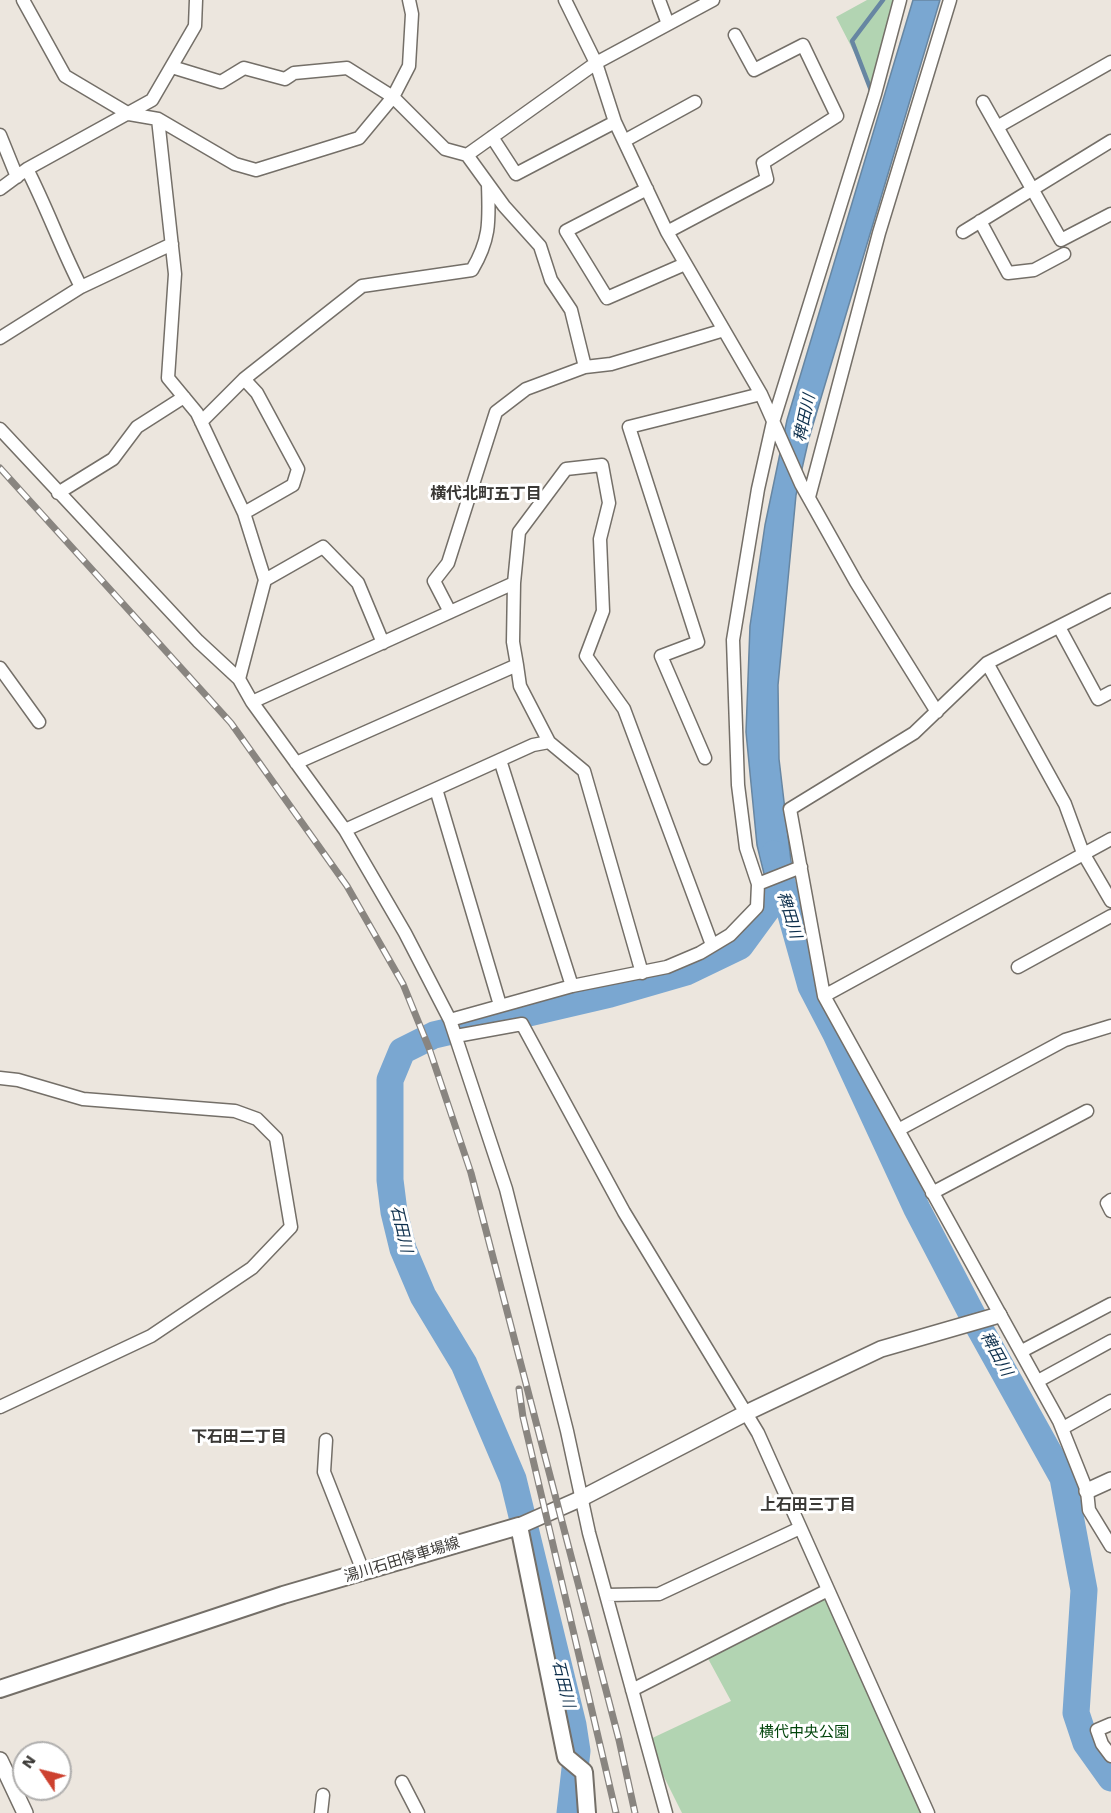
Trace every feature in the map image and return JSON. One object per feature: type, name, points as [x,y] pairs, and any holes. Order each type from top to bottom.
[{"type":"main road","name":"湯川石田停車場線","points":[[0,1689],[363,1572],[519,1526]]},
{"type":"main road","points":[[519,1526],[566,1757],[584,1772],[587,1813]]},
{"type":"street","points":[[23,0],[65,76],[129,114],[158,119],[235,164],[256,170],[359,138],[393,98],[409,66],[412,14],[409,0]]},
{"type":"street","points":[[0,189],[22,173],[152,100],[195,26],[196,0]]},
{"type":"street","points":[[565,0],[596,63],[615,123],[668,232],[761,394],[808,497],[856,582],[937,712]]},
{"type":"street","points":[[658,0],[668,24]]},
{"type":"street","points":[[467,155],[596,63],[713,0]]},
{"type":"street","points":[[450,1020],[572,986],[668,967],[730,935],[757,907],[758,884],[746,848],[738,785],[733,640],[758,489],[875,94],[900,0]]},
{"type":"street","points":[[808,497],[879,232],[950,0]]},
{"type":"street","points":[[668,232],[767,179],[763,163],[837,116],[803,45],[754,70],[735,35]]},
{"type":"street","points":[[997,128],[1111,62]]},
{"type":"street","points":[[172,67],[221,82],[244,68],[285,79],[294,73],[347,68],[393,98],[445,149],[467,155],[540,246],[551,280],[571,310],[585,368]]},
{"type":"street","points":[[624,141],[695,102]]},
{"type":"street","points":[[983,102],[1061,240],[1111,214]]},
{"type":"street","points":[[158,119],[175,274],[168,378],[201,422],[244,513],[265,580],[239,679]]},
{"type":"street","points":[[492,137],[516,174],[615,123]]},
{"type":"street","points":[[0,135],[22,173],[50,213],[56,237],[81,287]]},
{"type":"street","points":[[963,232],[1031,188],[1111,141]]},
{"type":"street","points":[[201,422],[244,380],[362,286],[472,270],[485,248],[489,218],[488,184]]},
{"type":"street","points":[[647,189],[566,231],[607,298],[685,264]]},
{"type":"street","points":[[980,221],[1008,273],[1034,270],[1064,254]]},
{"type":"street","points":[[0,338],[81,287],[172,244]]},
{"type":"street","points":[[450,612],[434,581],[448,562],[496,412],[526,389],[585,368],[611,364],[724,330]]},
{"type":"street","points":[[244,380],[257,393],[298,469],[292,485],[244,513]]},
{"type":"street","points":[[705,758],[661,656],[698,642],[629,427],[761,394]]},
{"type":"street","points":[[58,493],[113,459],[137,427],[184,397]]},
{"type":"street","points":[[0,429],[198,641],[239,679],[252,702],[345,830],[405,933],[450,1020],[507,1189],[567,1431],[580,1499],[666,1813]]},
{"type":"street","points":[[642,973],[584,771],[549,742],[520,686],[513,642],[514,583],[519,532],[566,469],[602,465],[609,503],[600,539],[603,611],[586,656],[624,709],[712,945]]},
{"type":"street","points":[[265,580],[322,547],[358,583],[383,643]]},
{"type":"street","points":[[252,702],[514,583]]},
{"type":"street","points":[[1111,600],[987,663],[914,733],[790,809],[824,996],[1063,1428],[1087,1491],[1089,1510],[1111,1546]]},
{"type":"street","points":[[1059,627],[1098,699],[1111,692]]},
{"type":"street","points":[[987,663],[1065,804],[1083,853],[1111,901]]},
{"type":"street","points":[[296,764],[517,665]]},
{"type":"street","points":[[0,668],[39,722]]},
{"type":"street","points":[[345,830],[533,745],[549,742]]},
{"type":"street","points":[[500,760],[572,986]]},
{"type":"street","points":[[436,789],[500,1005]]},
{"type":"street","points":[[824,996],[1111,839]]},
{"type":"street","points":[[758,884],[801,867]]},
{"type":"street","points":[[1018,967],[1111,916]]},
{"type":"street","points":[[456,1036],[522,1024],[624,1212],[746,1413],[928,1813]]},
{"type":"street","points":[[898,1130],[1065,1040],[1111,1026]]},
{"type":"street","points":[[0,1078],[18,1080],[83,1099],[235,1111],[256,1119],[276,1138],[291,1227],[252,1268],[150,1336],[0,1407]]},
{"type":"street","points":[[932,1193],[1087,1111]]},
{"type":"street","points":[[1111,1200],[1107,1203],[1111,1211]]},
{"type":"street","points":[[1022,1351],[1111,1304]]},
{"type":"street","points":[[519,1526],[580,1499],[746,1413],[881,1349],[999,1315]]},
{"type":"street","points":[[1038,1381],[1111,1341]]},
{"type":"street","points":[[1063,1428],[1111,1401]]},
{"type":"street","points":[[326,1440],[324,1472],[363,1572]]},
{"type":"street","points":[[1087,1491],[1111,1480]]},
{"type":"street","points":[[606,1595],[659,1594],[800,1528]]},
{"type":"street","points":[[632,1690],[828,1590]]},
{"type":"street","points":[[1111,1724],[1097,1730],[1102,1744],[1111,1756]]},
{"type":"street","points":[[0,1760],[25,1813]]},
{"type":"street","points":[[402,1782],[418,1813]]},
{"type":"street","points":[[321,1813],[323,1795]]},
{"type":"green space","points":[[867,0],[897,0],[873,89],[836,17]]},
{"type":"green space","name":"横代中央公園","points":[[828,1590],[928,1813],[682,1813],[646,1741],[731,1701],[705,1653]]},
{"type":"water","points":[[913,0],[940,0],[809,438],[796,495],[778,685],[779,759],[793,878],[788,887],[776,893],[768,890],[757,845],[746,732],[750,626],[765,525],[787,420]]},
{"type":"waterway","points":[[872,93],[852,41],[883,0]]},
{"type":"waterway","name":"稗田川","points":[[774,854],[811,986],[836,1034],[917,1209],[975,1320],[1063,1478],[1084,1590],[1076,1713],[1086,1743],[1111,1778]]},
{"type":"waterway","name":"石田川","points":[[570,1813],[577,1751],[573,1725],[513,1479],[464,1364],[423,1296],[403,1249],[394,1212],[390,1180],[390,1080],[402,1051],[434,1035],[610,994],[686,972],[740,946],[770,905],[778,877]]},
{"type":"railway","points":[[0,468],[231,723],[347,886],[403,984],[429,1048],[471,1173],[619,1740],[635,1813]]},
{"type":"railway","points":[[519,1389],[523,1417],[616,1813]]},
{"type":"district","name":"横代北町五丁目","points":[[486,494]]},
{"type":"district","name":"下石田二丁目","points":[[239,1437]]},
{"type":"district","name":"上石田三丁目","points":[[808,1505]]}]
